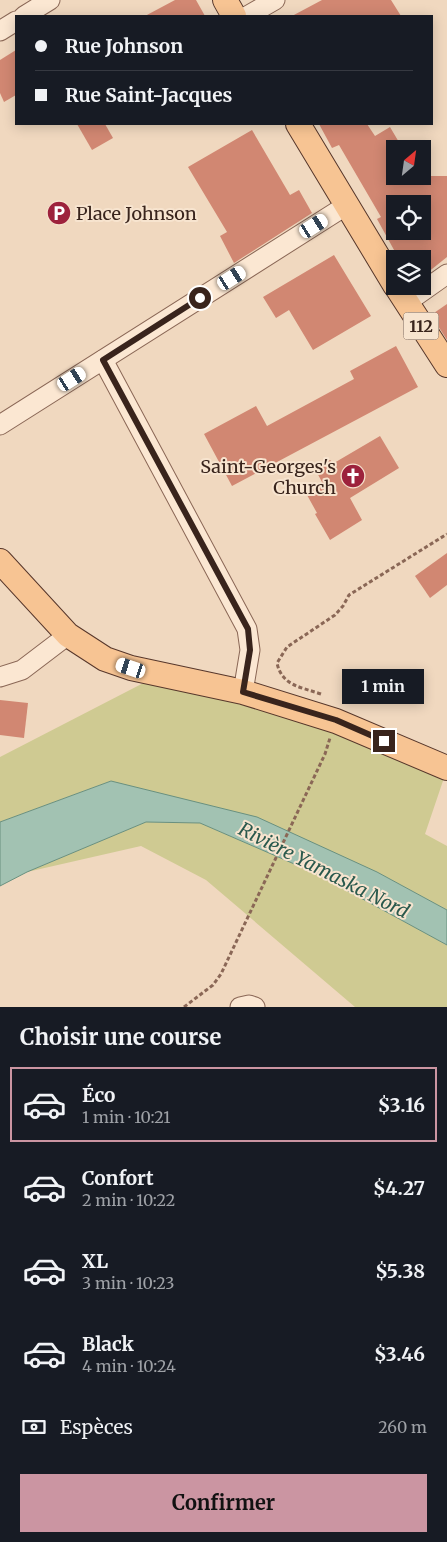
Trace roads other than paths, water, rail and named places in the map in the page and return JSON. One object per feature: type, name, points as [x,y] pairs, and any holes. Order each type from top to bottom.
[{"type":"main road","points":[[225,0],[233,15]]},
{"type":"main road","name":"112","points":[[299,125],[386,270]]},
{"type":"main road","name":"112","points":[[402,295],[447,365]]},
{"type":"main road","points":[[0,561],[68,635],[105,659],[131,668],[243,692],[336,720],[447,768]]},
{"type":"street","points":[[26,15],[50,0]]},
{"type":"street","points":[[249,15],[276,0]]},
{"type":"street","points":[[0,31],[15,22]]},
{"type":"street","points":[[3,417],[103,360],[347,206]]},
{"type":"street","points":[[431,280],[447,274]]},
{"type":"street","points":[[103,360],[248,629],[250,650],[243,692]]},
{"type":"street","points":[[0,677],[22,670],[68,635]]},
{"type":"street","points":[[240,1007],[249,1004],[255,1007]]},
{"type":"water","name":"Rivière Yamaska Nord","points":[[111,781],[257,817],[377,872],[447,910],[447,945],[315,873],[200,823],[146,822],[27,872],[0,886],[0,822]]},
{"type":"place","name":"Place Johnson","points":[[59,213]]},
{"type":"place","name":"Saint-Georges's Church","points":[[353,476]]}]
